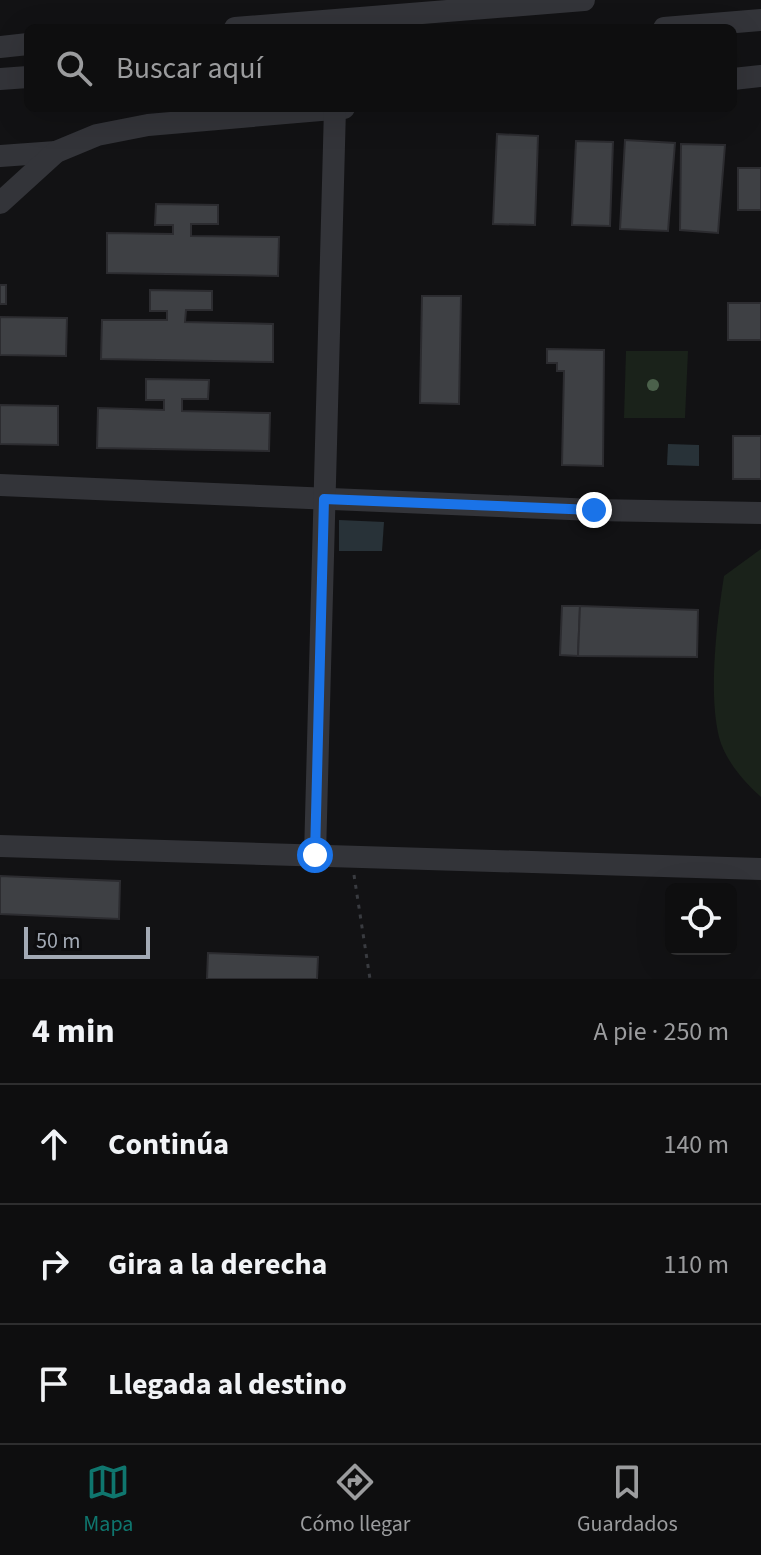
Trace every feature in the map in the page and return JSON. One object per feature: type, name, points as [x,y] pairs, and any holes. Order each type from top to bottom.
[{"type":"lane","points":[[285,24],[584,0]]},
{"type":"lane","points":[[712,24],[761,20]]},
{"type":"lane","points":[[0,47],[24,44]]},
{"type":"lane","points":[[737,79],[761,76]]},
{"type":"lane","points":[[0,79],[24,77]]},
{"type":"lane","points":[[0,156],[56,152],[97,135],[123,129],[295,112]]},
{"type":"lane","points":[[315,855],[335,112]]},
{"type":"lane","points":[[0,203],[56,152]]},
{"type":"lane","points":[[0,485],[761,513]]},
{"type":"lane","points":[[0,846],[761,869]]},
{"type":"path","points":[[351,856],[370,979]]},
{"type":"shaded area","points":[[626,351],[688,351],[685,418],[624,418]]},
{"type":"shaded area","points":[[668,444],[699,445],[699,466],[667,465]]},
{"type":"shaded area","points":[[339,520],[384,522],[382,551],[339,551]]},
{"type":"shaded area","points":[[761,549],[761,797],[736,770],[722,746],[716,719],[714,678],[724,576]]},
{"type":"building","points":[[497,134],[538,136],[535,225],[493,224]]},
{"type":"building","points":[[625,140],[675,143],[668,231],[620,229]]},
{"type":"building","points":[[576,141],[613,142],[610,226],[572,225]]},
{"type":"building","points":[[681,144],[725,145],[718,233],[680,230]]},
{"type":"building","points":[[738,168],[761,168],[761,210],[738,210]]},
{"type":"building","points":[[156,204],[218,205],[218,224],[191,224],[191,236],[279,237],[278,276],[107,273],[107,233],[173,234],[173,225],[155,225]]},
{"type":"building","points":[[0,285],[6,285],[6,304],[0,304]]},
{"type":"building","points":[[150,290],[212,291],[212,310],[186,310],[185,322],[273,324],[273,362],[101,359],[102,320],[167,320],[167,311],[150,311]]},
{"type":"building","points":[[422,296],[461,296],[459,404],[420,403]]},
{"type":"building","points":[[728,303],[761,303],[761,340],[728,340]]},
{"type":"building","points":[[0,317],[67,318],[66,356],[0,355]]},
{"type":"building","points":[[547,349],[604,350],[603,466],[562,465],[564,371],[557,371],[557,363],[547,363]]},
{"type":"building","points":[[146,379],[209,380],[208,399],[182,399],[182,411],[270,413],[269,451],[97,448],[98,408],[164,410],[164,400],[146,400]]},
{"type":"building","points":[[0,405],[58,406],[58,445],[0,444]]},
{"type":"building","points":[[733,436],[761,436],[761,479],[733,479]]},
{"type":"building","points":[[562,606],[580,606],[578,656],[560,655]]},
{"type":"building","points":[[580,606],[698,610],[697,657],[578,656]]},
{"type":"building","points":[[0,876],[120,881],[119,919],[0,914]]},
{"type":"building","points":[[208,953],[318,957],[317,979],[207,979]]},
{"type":"route","points":[[315,855],[324,499],[594,510]]}]
